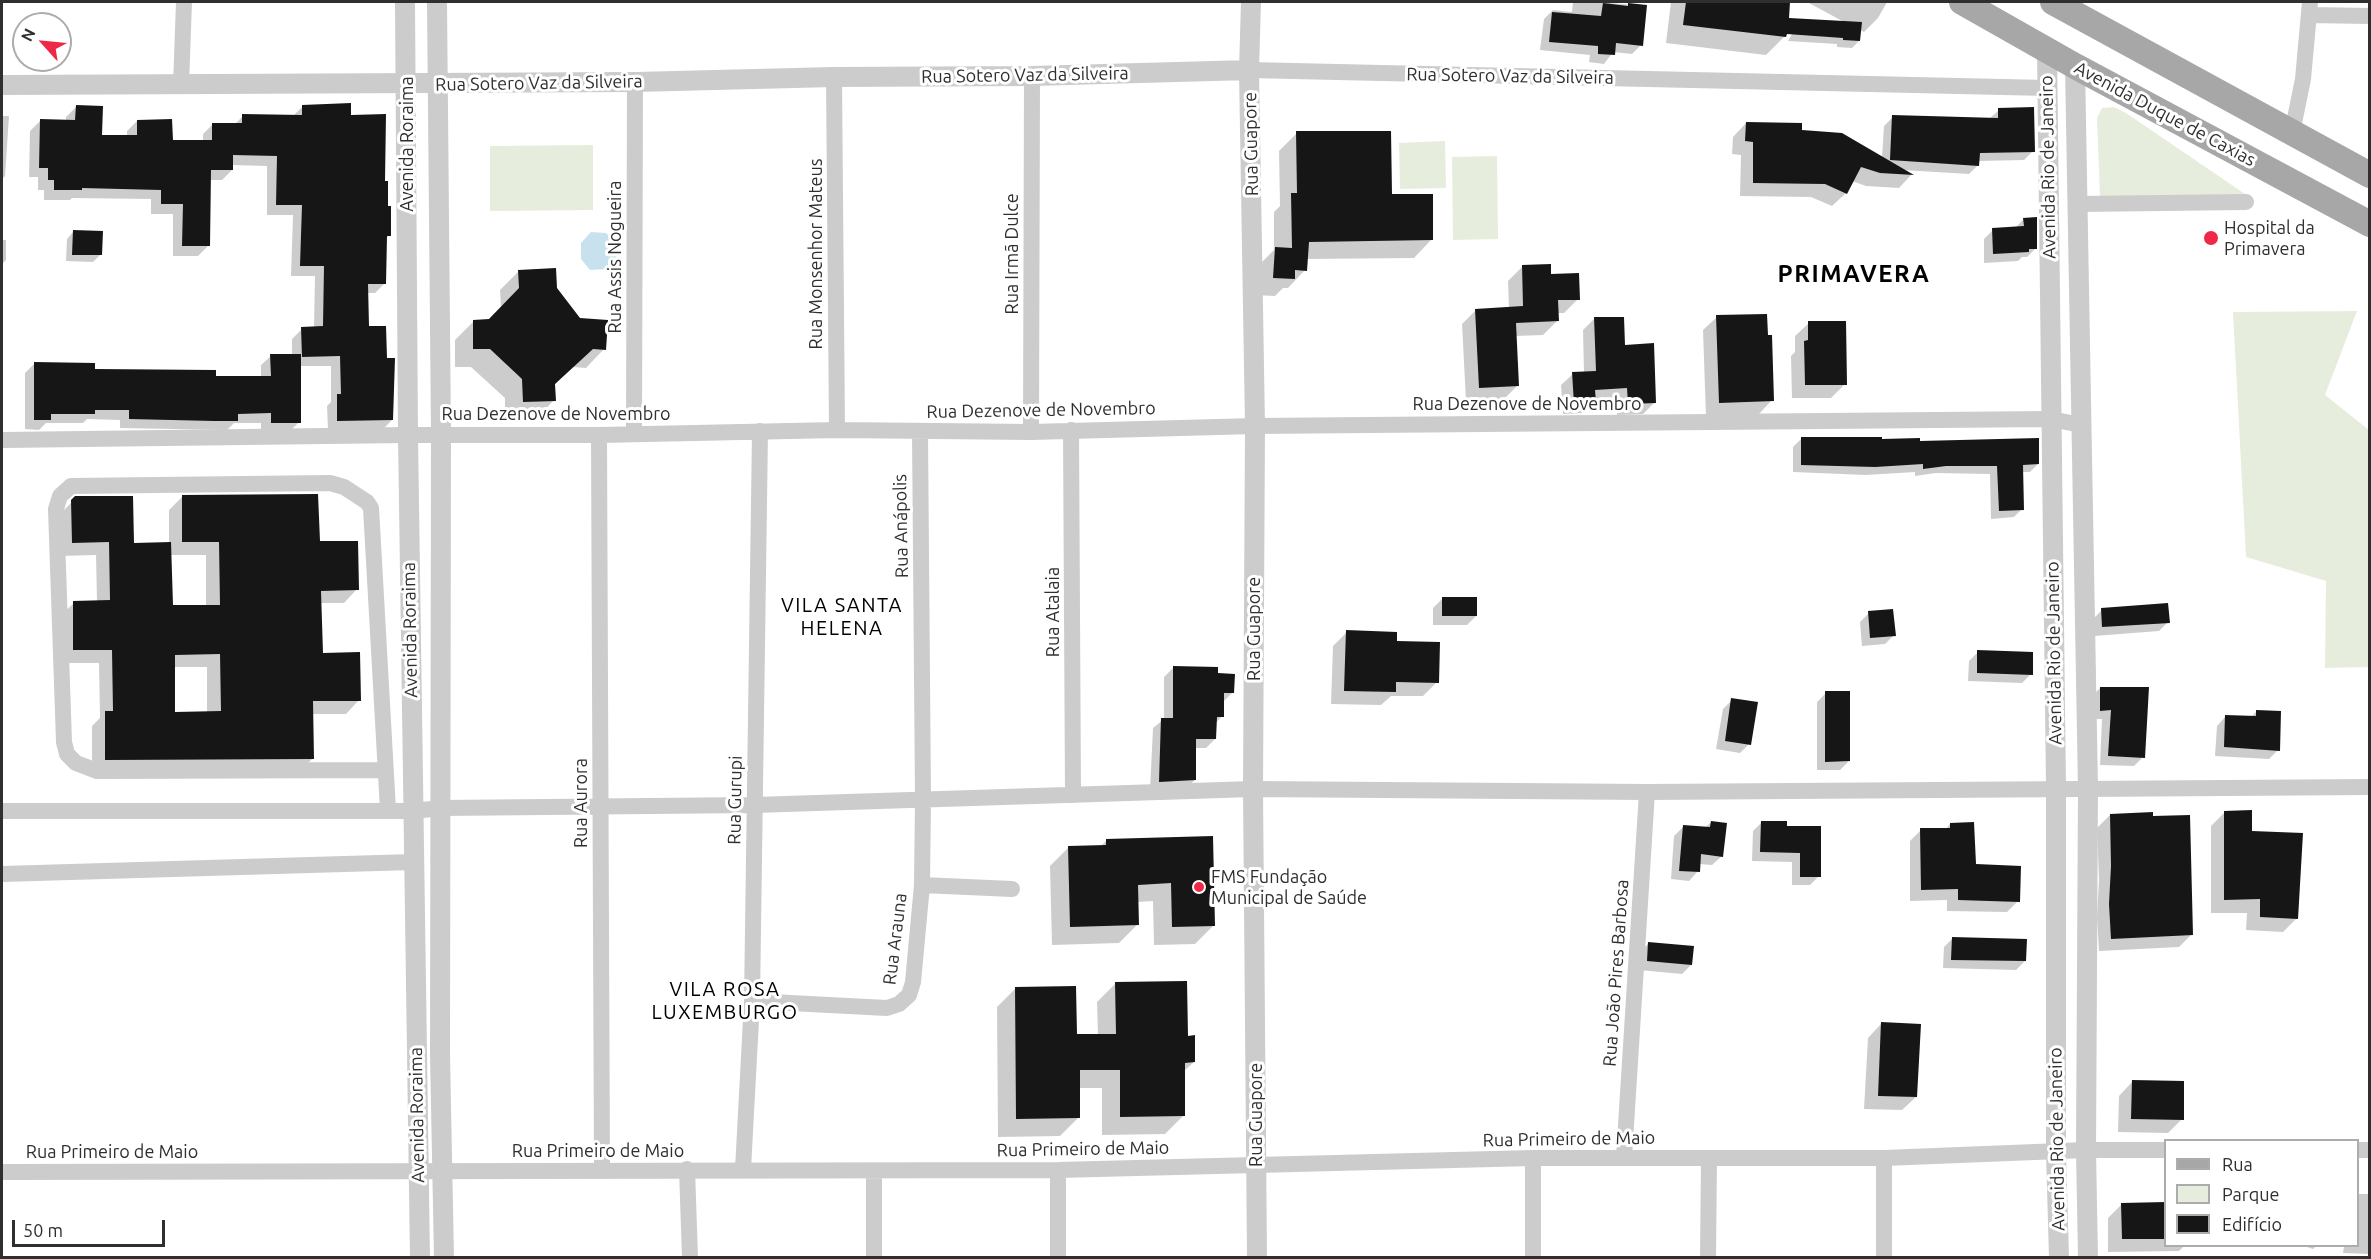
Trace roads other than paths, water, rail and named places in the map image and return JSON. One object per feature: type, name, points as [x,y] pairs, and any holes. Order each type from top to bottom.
[{"type":"main road","name":"Avenida Duque de Caxias","points":[[1962,2],[2075,66],[2370,224]]},
{"type":"main road","points":[[2053,2],[2370,175]]},
{"type":"street","points":[[181,85],[184,2]]},
{"type":"street","name":"Avenida Roraima","points":[[405,2],[413,862],[420,1257]]},
{"type":"street","name":"Avenida Roraima","points":[[437,2],[441,434],[440,1054],[444,1257]]},
{"type":"street","name":"Rua Guapore","points":[[1251,2],[1249,70],[1255,426],[1253,789],[1257,1257]]},
{"type":"street","points":[[2292,132],[2303,79],[2310,8],[2370,16]]},
{"type":"street","name":"Avenida Rio de Janeiro","points":[[2047,49],[2056,788],[2056,1152],[2059,1257]]},
{"type":"street","name":"Avenida Rio de Janeiro","points":[[2075,66],[2088,789],[2086,1150],[2088,1257]]},
{"type":"street","name":"Rua Sotero Vaz da Silveira","points":[[2,85],[635,82],[1249,70],[2048,88]]},
{"type":"street","name":"Rua Irmã Dulce","points":[[1031,432],[1032,76]]},
{"type":"street","name":"Rua Monsenhor Mateus","points":[[834,77],[837,430]]},
{"type":"street","name":"Rua Assis Nogueira","points":[[634,433],[635,82]]},
{"type":"street","points":[[2077,204],[2246,202]]},
{"type":"street","name":"Rua Dezenove de Novembro","points":[[2,440],[441,434],[599,435],[837,430],[1031,432],[1255,426],[2051,419],[2081,425]]},
{"type":"street","name":"Rua Atalaia","points":[[1071,430],[1073,795]]},
{"type":"street","name":"Rua Gurupi","points":[[743,1169],[752,1000],[760,431]]},
{"type":"street","name":"Rua Anápolis","points":[[920,432],[923,800]]},
{"type":"street","name":"Rua Aurora","points":[[599,435],[602,1171]]},
{"type":"street","points":[[385,770],[97,771],[76,763],[67,754],[64,742],[56,509],[60,496],[71,486],[330,483],[357,494],[372,508],[388,810]]},
{"type":"street","points":[[2,812],[413,811],[441,808],[754,805],[1253,789],[1647,792],[2370,787]]},
{"type":"street","name":"Rua João Pires Barbosa","points":[[1624,1157],[1647,792]]},
{"type":"street","name":"Rua Arauna","points":[[752,1000],[887,1008],[899,1004],[909,995],[913,982],[922,885],[923,800]]},
{"type":"street","points":[[2,874],[413,862]]},
{"type":"street","points":[[922,885],[1012,889]]},
{"type":"street","points":[[416,1056],[440,1054]]},
{"type":"street","name":"Rua Primeiro de Maio","points":[[2,1172],[1058,1170],[1533,1158],[1884,1158],[2086,1150],[2164,1150]]},
{"type":"street","points":[[1533,1158],[1533,1257]]},
{"type":"street","points":[[1708,1257],[1709,1158]]},
{"type":"street","points":[[1884,1158],[1884,1257]]},
{"type":"street","points":[[687,1170],[690,1257]]},
{"type":"street","points":[[1058,1170],[1058,1257]]},
{"type":"street","points":[[874,1171],[874,1257]]},
{"type":"water","points":[[591,232],[606,233],[616,243],[616,258],[607,269],[590,270],[581,259],[581,243]]},
{"type":"place","name":"Hospital da Primavera","points":[[2211,238]]},
{"type":"place","name":"FMS Fundação Municipal de Saúde","points":[[1199,887]]},
{"type":"district","name":"PRIMAVERA","points":[[1854,274]]},
{"type":"district","name":"VILA SANTA HELENA","points":[[842,616]]},
{"type":"district","name":"VILA ROSA LUXEMBURGO","points":[[725,1000]]}]
